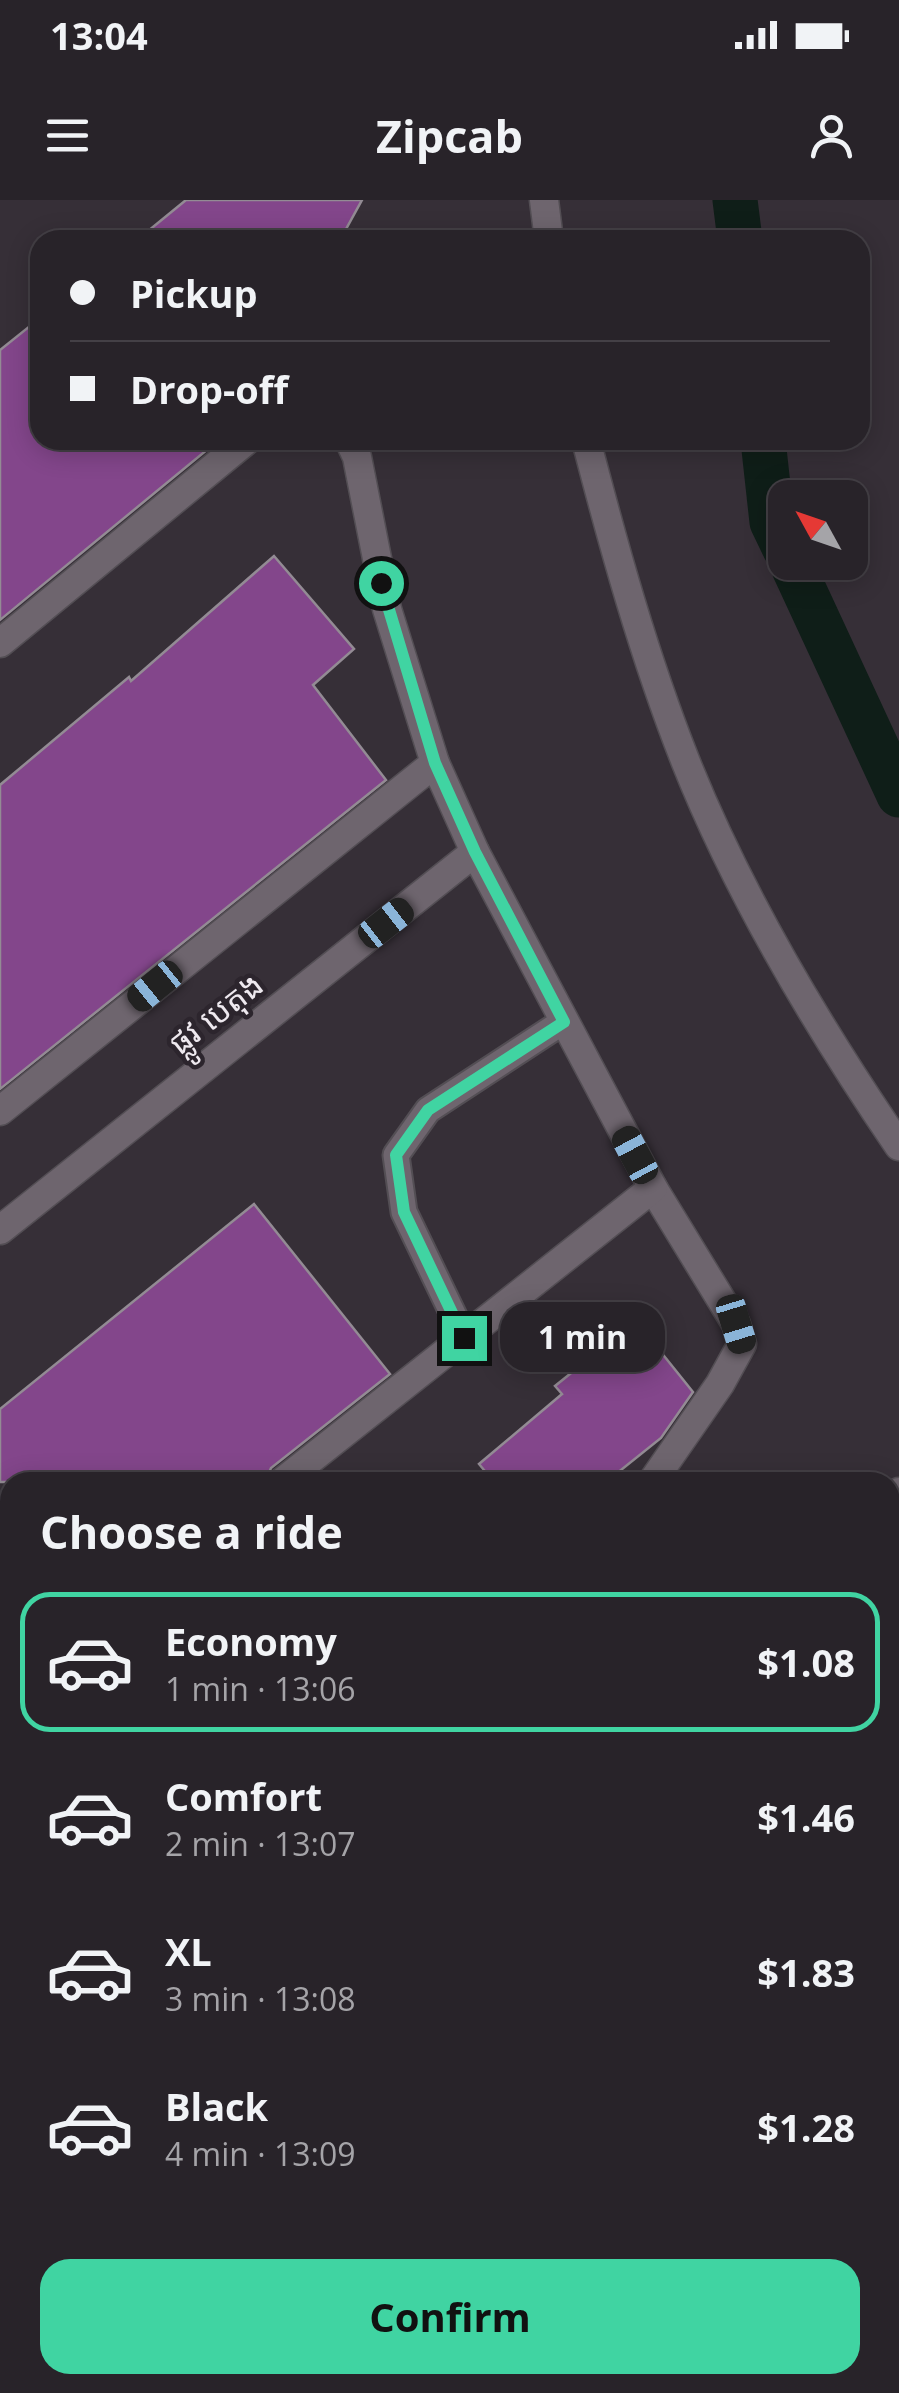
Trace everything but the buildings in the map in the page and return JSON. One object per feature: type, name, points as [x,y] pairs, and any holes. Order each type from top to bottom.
[{"type":"street","points":[[544,200],[547,230]]},
{"type":"street","points":[[0,643],[235,450]]},
{"type":"street","points":[[354,450],[387,609],[435,763],[475,852],[564,1022],[653,1188],[719,1302],[736,1324],[742,1344],[720,1384],[659,1472]]},
{"type":"street","points":[[589,450],[611,538],[686,762],[732,866],[781,958],[899,1146]]},
{"type":"street","points":[[0,1111],[435,763]]},
{"type":"street","name":"ផ្លូវ បេតុង","points":[[0,1230],[475,852]]},
{"type":"street","points":[[295,1472],[653,1188]]},
{"type":"lane","points":[[464,1338],[404,1212],[396,1155],[428,1110],[564,1022]]},
{"type":"waterway","points":[[735,200],[739,230]]},
{"type":"waterway","points":[[764,450],[768,486]]},
{"type":"waterway","points":[[799,580],[899,795]]},
{"type":"route","points":[[381,583],[435,763],[475,852],[564,1022],[428,1110],[396,1155],[404,1212],[464,1338]]}]
